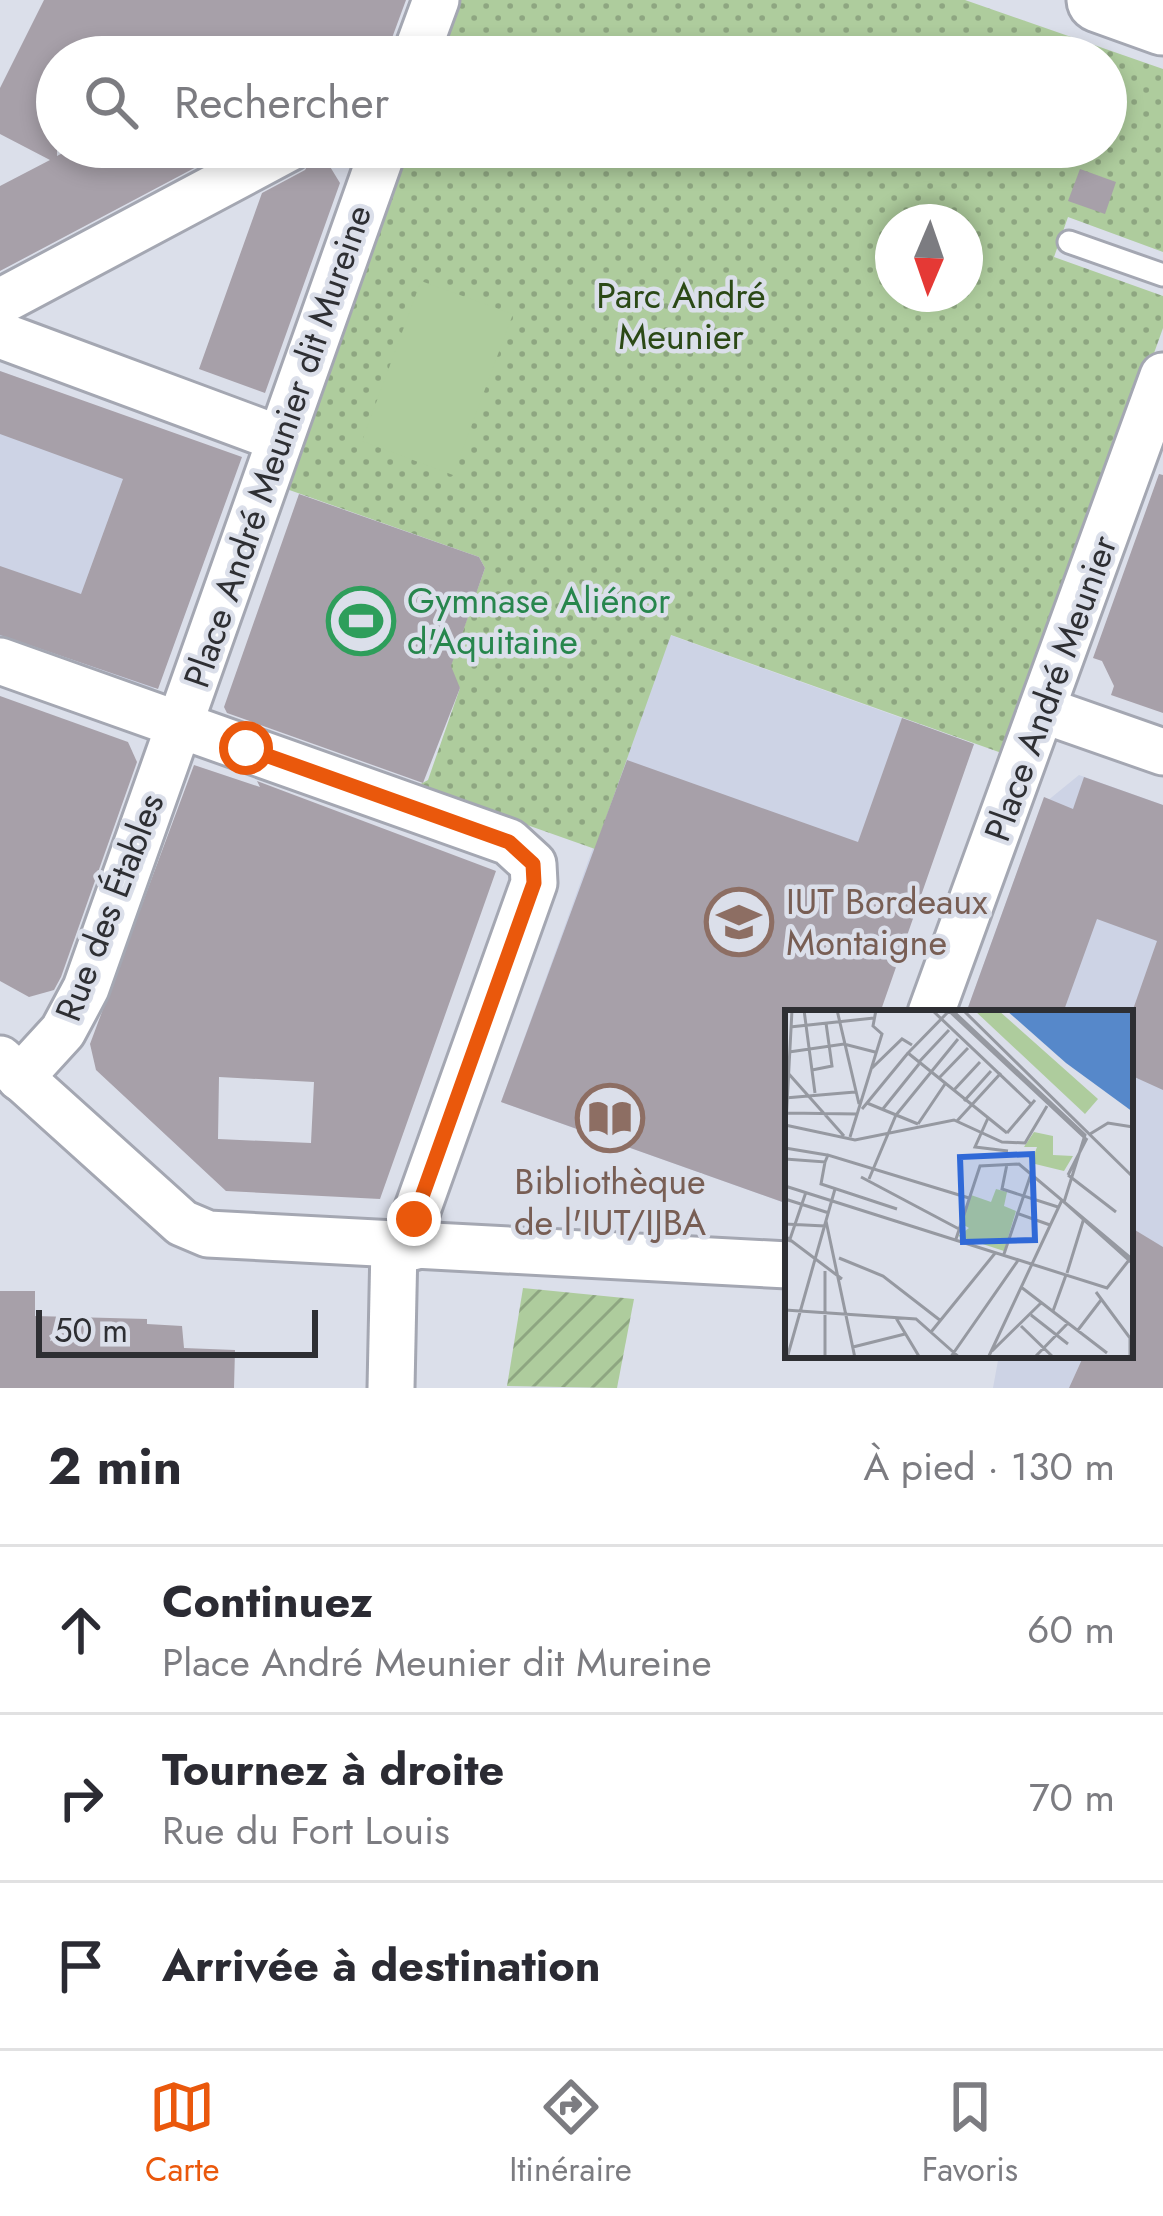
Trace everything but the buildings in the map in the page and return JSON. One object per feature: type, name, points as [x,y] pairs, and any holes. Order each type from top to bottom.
[{"type":"main road","points":[[1099,0],[1163,23]]},
{"type":"street","points":[[423,36],[436,0]]},
{"type":"street","points":[[0,302],[252,168]]},
{"type":"street","name":"Place André Meunier dit Mureine","points":[[376,168],[179,725],[509,842],[533,864],[534,883],[403,1246]]},
{"type":"street","points":[[0,335],[280,440]]},
{"type":"street","name":"Place André Meunier","points":[[933,1006],[1043,710],[1151,448],[1163,376]]},
{"type":"street","points":[[0,661],[179,725]]},
{"type":"street","points":[[1043,710],[1163,752]]},
{"type":"street","name":"Rue des Étables","points":[[10,1068],[63,1031],[86,988],[179,725]]},
{"type":"street","points":[[10,1068],[182,1222],[208,1234],[785,1264]]},
{"type":"street","points":[[391,1388],[403,1246]]},
{"type":"lane","points":[[1069,242],[1163,275]]},
{"type":"shaded area","points":[[0,371],[236,457],[238,466],[160,683],[153,689],[0,637]]},
{"type":"shaded area","name":"IUT Bordeaux Montaigne","points":[[670,635],[974,744],[920,892],[791,1010],[785,1010],[785,1203],[501,1102]]},
{"type":"shaded area","points":[[1079,775],[1163,805],[1163,1388],[993,1388],[998,1358],[1133,1358],[1133,1010],[967,1010],[1041,806]]},
{"type":"green space","name":"Parc André Meunier","points":[[452,0],[965,0],[1068,36],[439,36]]},
{"type":"green space","name":"Parc André Meunier","points":[[1127,56],[1163,69],[1163,252],[1068,217],[1054,257],[1163,296],[1163,328],[1010,756],[671,635],[595,849],[417,786],[428,780],[460,688],[448,673],[485,568],[479,557],[278,486],[392,168],[1127,168]]},
{"type":"green space","points":[[421,281],[513,314],[453,475],[362,441]]},
{"type":"green space","points":[[523,1288],[634,1299],[617,1388],[507,1386]]},
{"type":"place","name":"Gymnase Aliénor d'Aquitaine","points":[[361,621]]},
{"type":"place","name":"IUT Bordeaux Montaigne","points":[[739,922]]},
{"type":"place","name":"Bibliothèque de l'IUT/IJBA","points":[[610,1118]]},
{"type":"route","points":[[246,748],[509,842],[533,864],[534,883],[414,1219]]}]
